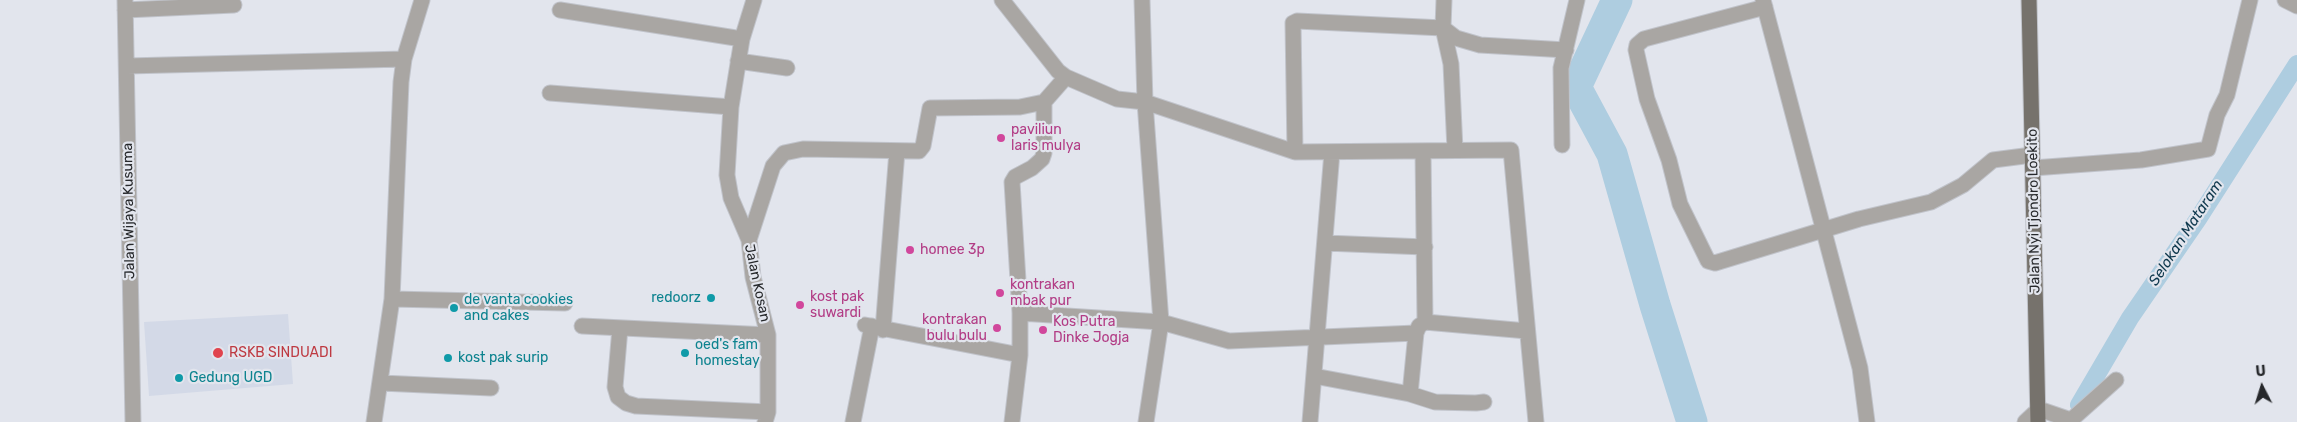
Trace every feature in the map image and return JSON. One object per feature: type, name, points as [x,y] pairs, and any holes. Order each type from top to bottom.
[{"type":"main road","name":"Jalan Nyi Tjondro Loekito","points":[[2029,0],[2033,161],[2035,418]]},
{"type":"street","points":[[374,422],[392,299],[398,128],[404,59],[422,0]]},
{"type":"street","name":"Jalan Kosan","points":[[754,0],[742,39],[738,61],[726,175],[731,198],[749,240],[753,277],[768,335],[766,417]]},
{"type":"street","points":[[1002,0],[1058,71],[1066,77],[1117,99],[1146,102],[1295,152],[1511,150],[1536,422]]},
{"type":"street","points":[[1142,0],[1146,102],[1161,322],[1146,422]]},
{"type":"street","points":[[1444,0],[1443,28],[1451,64],[1455,150]]},
{"type":"street","points":[[1562,145],[1560,78],[1577,0]]},
{"type":"street","points":[[1868,422],[1860,368],[1822,230],[1764,3],[1640,42],[1636,50],[1647,99],[1669,160],[1680,204],[1708,261],[1715,263],[1822,230],[1931,202],[1963,185],[1993,160],[2141,160],[2208,149],[2217,115],[2227,95],[2250,0]]},
{"type":"street","points":[[2285,0],[2297,6]]},
{"type":"street","points":[[125,5],[234,5]]},
{"type":"street","name":"Jalan Wijaya Kusuma","points":[[125,5],[133,422]]},
{"type":"street","points":[[560,10],[742,39]]},
{"type":"street","points":[[1295,152],[1292,25],[1294,21],[1443,28],[1456,38],[1480,45],[1566,50]]},
{"type":"street","points":[[127,66],[404,59]]},
{"type":"street","points":[[738,61],[787,68]]},
{"type":"street","points":[[749,240],[773,166],[784,153],[803,149],[914,153],[923,146],[930,108],[1020,107],[1044,102],[1066,77]]},
{"type":"street","points":[[550,93],[732,107]]},
{"type":"street","points":[[1012,422],[1020,355],[1020,313],[1012,182],[1015,177],[1032,168],[1042,159],[1044,153],[1044,102]]},
{"type":"street","points":[[853,422],[873,327],[897,151]]},
{"type":"street","points":[[1410,394],[1420,328],[1425,247],[1423,151]]},
{"type":"street","points":[[1310,422],[1332,152]]},
{"type":"street","points":[[1325,243],[1425,247]]},
{"type":"street","points":[[392,299],[565,304]]},
{"type":"street","points":[[1020,313],[1161,322],[1229,340],[1318,339],[1420,328],[1527,331]]},
{"type":"street","points":[[582,326],[768,335]]},
{"type":"street","points":[[873,327],[1020,355]]},
{"type":"street","points":[[620,328],[615,387],[618,396],[626,403],[636,406],[766,417]]},
{"type":"street","points":[[1314,376],[1410,394],[1435,402],[1476,404],[1484,402]]},
{"type":"street","points":[[2035,418],[2071,420],[2116,380]]},
{"type":"street","points":[[381,383],[491,388]]},
{"type":"shaded area","name":"RSKB SINDUADI","points":[[288,314],[293,384],[149,396],[144,322]]},
{"type":"waterway","points":[[1617,0],[1576,87],[1612,154],[1655,305],[1692,422]]},
{"type":"waterway","name":"Selokan Mataram","points":[[2079,405],[2130,318],[2198,219],[2297,64]]},
{"type":"place","name":"paviliun laris mulya","points":[[1001,138]]},
{"type":"place","name":"homee 3p","points":[[910,250]]},
{"type":"place","name":"kontrakan mbak pur","points":[[1000,293]]},
{"type":"place","name":"redoorz","points":[[711,298]]},
{"type":"place","name":"kost pak suwardi","points":[[800,305]]},
{"type":"place","name":"de vanta cookies and cakes","points":[[454,308]]},
{"type":"place","name":"kontrakan bulu bulu","points":[[997,328]]},
{"type":"place","name":"Kos Putra Dinke Jogja","points":[[1043,330]]},
{"type":"place","name":"RSKB SINDUADI","points":[[218,353]]},
{"type":"place","name":"oed's fam homestay","points":[[685,353]]},
{"type":"place","name":"kost pak surip","points":[[448,358]]},
{"type":"place","name":"Gedung UGD","points":[[179,378]]}]
